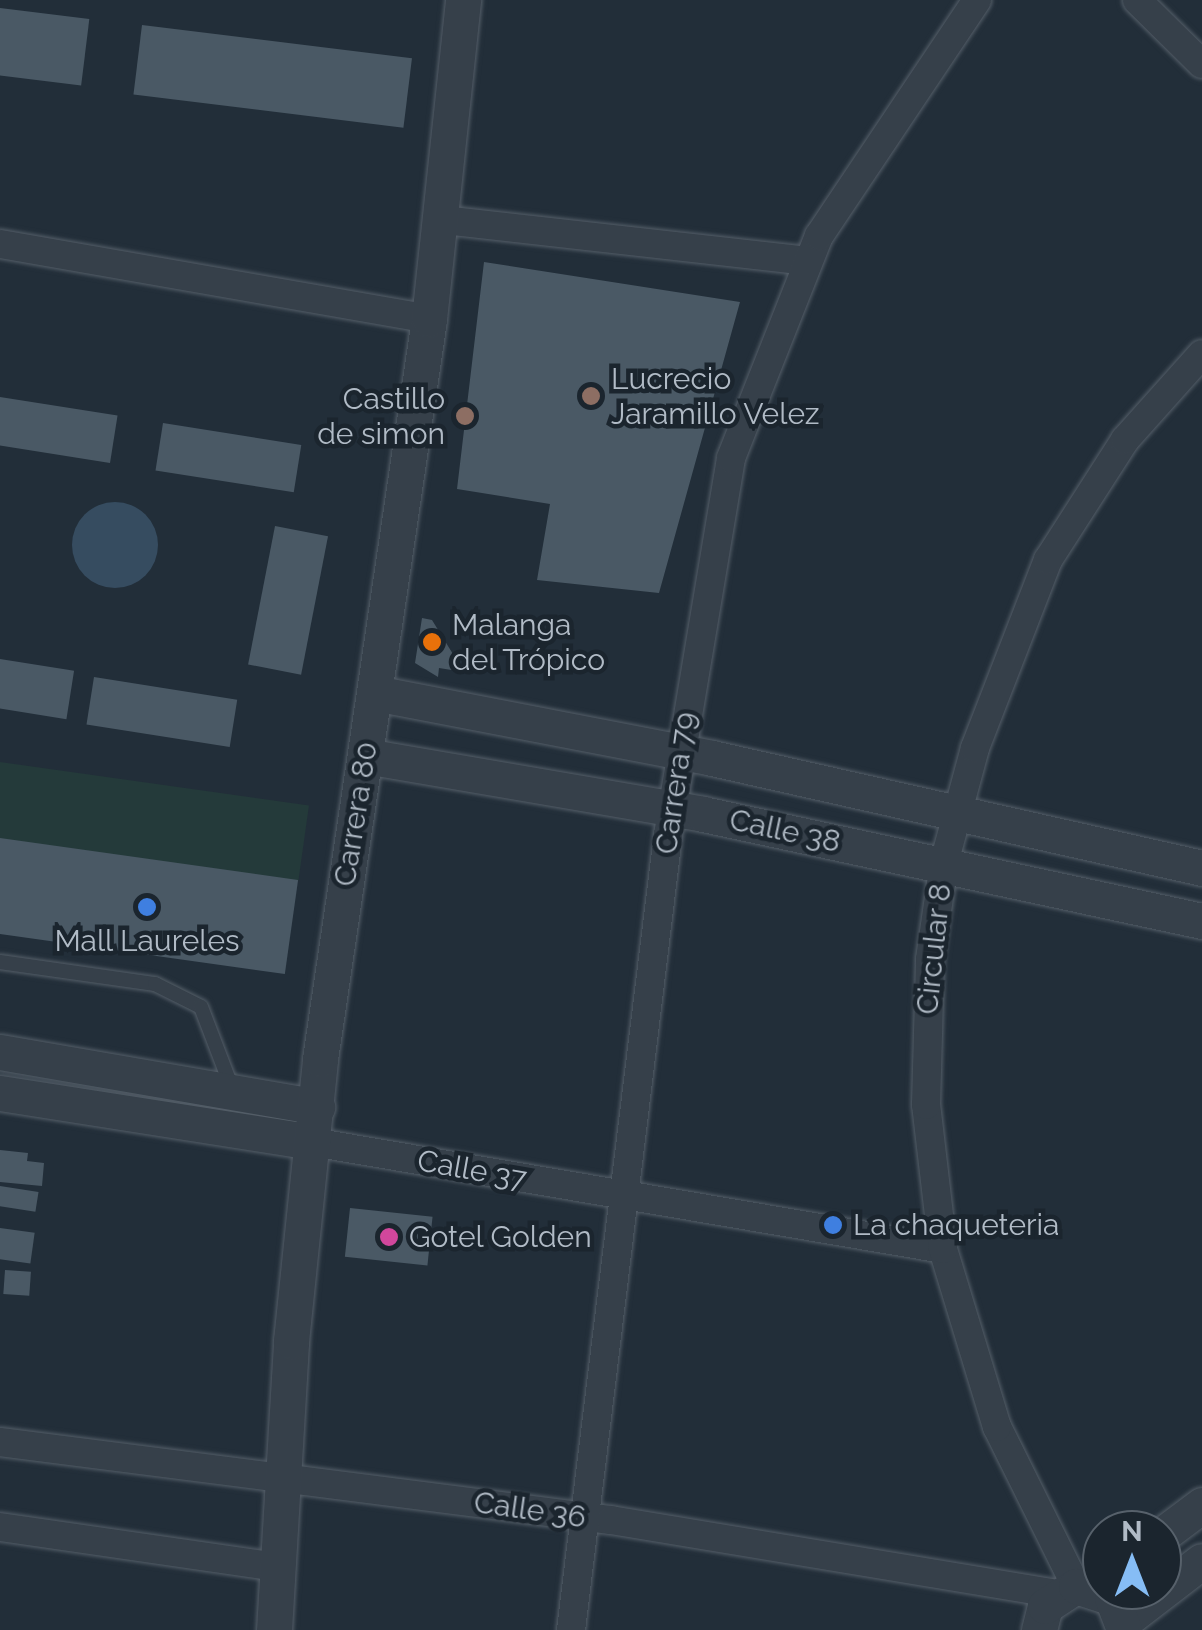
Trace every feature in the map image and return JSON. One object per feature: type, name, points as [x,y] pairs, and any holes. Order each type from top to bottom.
[{"type":"street","name":"Carrera 80","points":[[274,1630],[281,1475],[316,1107],[429,319],[463,0]]},
{"type":"street","name":"Carrera 79","points":[[571,1630],[672,810],[731,458],[808,261],[978,0]]},
{"type":"street","points":[[1136,0],[1202,64]]},
{"type":"street","points":[[442,220],[808,261]]},
{"type":"street","points":[[0,244],[429,319]]},
{"type":"street","name":"Circular 8","points":[[1062,1603],[997,1427],[943,1249],[925,1056],[944,863],[956,812],[1048,560],[1125,440],[1202,354]]},
{"type":"street","name":"Calle 38","points":[[375,693],[681,752],[1202,868]]},
{"type":"street","name":"Calle 38","points":[[365,756],[944,863],[1202,920]]},
{"type":"street","points":[[0,1052],[316,1107]]},
{"type":"street","name":"Calle 37","points":[[0,1094],[312,1142],[943,1249]]},
{"type":"street","name":"Calle 36","points":[[0,1442],[281,1475],[584,1518],[1062,1603]]},
{"type":"street","points":[[0,1527],[276,1567]]},
{"type":"street","points":[[1062,1603],[1112,1598],[1124,1626],[1202,1561]]},
{"type":"lane","points":[[0,962],[155,984],[201,1006],[234,1094]]},
{"type":"green space","points":[[0,762],[309,805],[298,881],[0,839]]},
{"type":"water","points":[[115,502],[132,505],[146,514],[155,528],[155,562],[146,576],[132,585],[115,588],[98,585],[84,576],[75,562],[72,545],[75,528],[84,514],[98,505]]},
{"type":"building","points":[[0,8],[89,19],[81,85],[0,76]]},
{"type":"building","points":[[142,25],[412,58],[403,128],[133,94]]},
{"type":"building","name":"Lucrecio Jaramillo Velez","points":[[484,262],[740,302],[659,593],[537,580],[550,504],[457,489]]},
{"type":"building","points":[[0,397],[118,416],[110,463],[0,446]]},
{"type":"building","points":[[163,423],[301,445],[294,492],[155,470]]},
{"type":"building","points":[[275,526],[328,536],[301,675],[248,664]]},
{"type":"building","name":"Malanga del Trópico","points":[[422,618],[432,620],[464,672],[439,668],[438,677],[415,663]]},
{"type":"building","points":[[0,659],[74,671],[66,719],[0,709]]},
{"type":"building","points":[[94,677],[237,700],[230,747],[86,724]]},
{"type":"building","name":"Mall Laureles","points":[[0,838],[298,880],[285,974],[0,934]]},
{"type":"building","points":[[0,1150],[28,1153],[27,1161],[44,1163],[42,1186],[0,1182]]},
{"type":"building","points":[[0,1186],[39,1192],[35,1212],[0,1206]]},
{"type":"building","name":"Gotel Golden","points":[[350,1208],[433,1217],[427,1265],[345,1257]]},
{"type":"building","points":[[0,1228],[35,1233],[30,1264],[0,1259]]},
{"type":"building","points":[[5,1270],[31,1272],[29,1296],[3,1294]]},
{"type":"place","name":"Lucrecio Jaramillo Velez","points":[[591,396]]},
{"type":"place","name":"Castillo de simon","points":[[465,416]]},
{"type":"place","name":"Malanga del Trópico","points":[[432,642]]},
{"type":"place","name":"Mall Laureles","points":[[147,907]]},
{"type":"place","name":"La chaqueteria","points":[[833,1225]]},
{"type":"place","name":"Gotel Golden","points":[[389,1237]]}]
